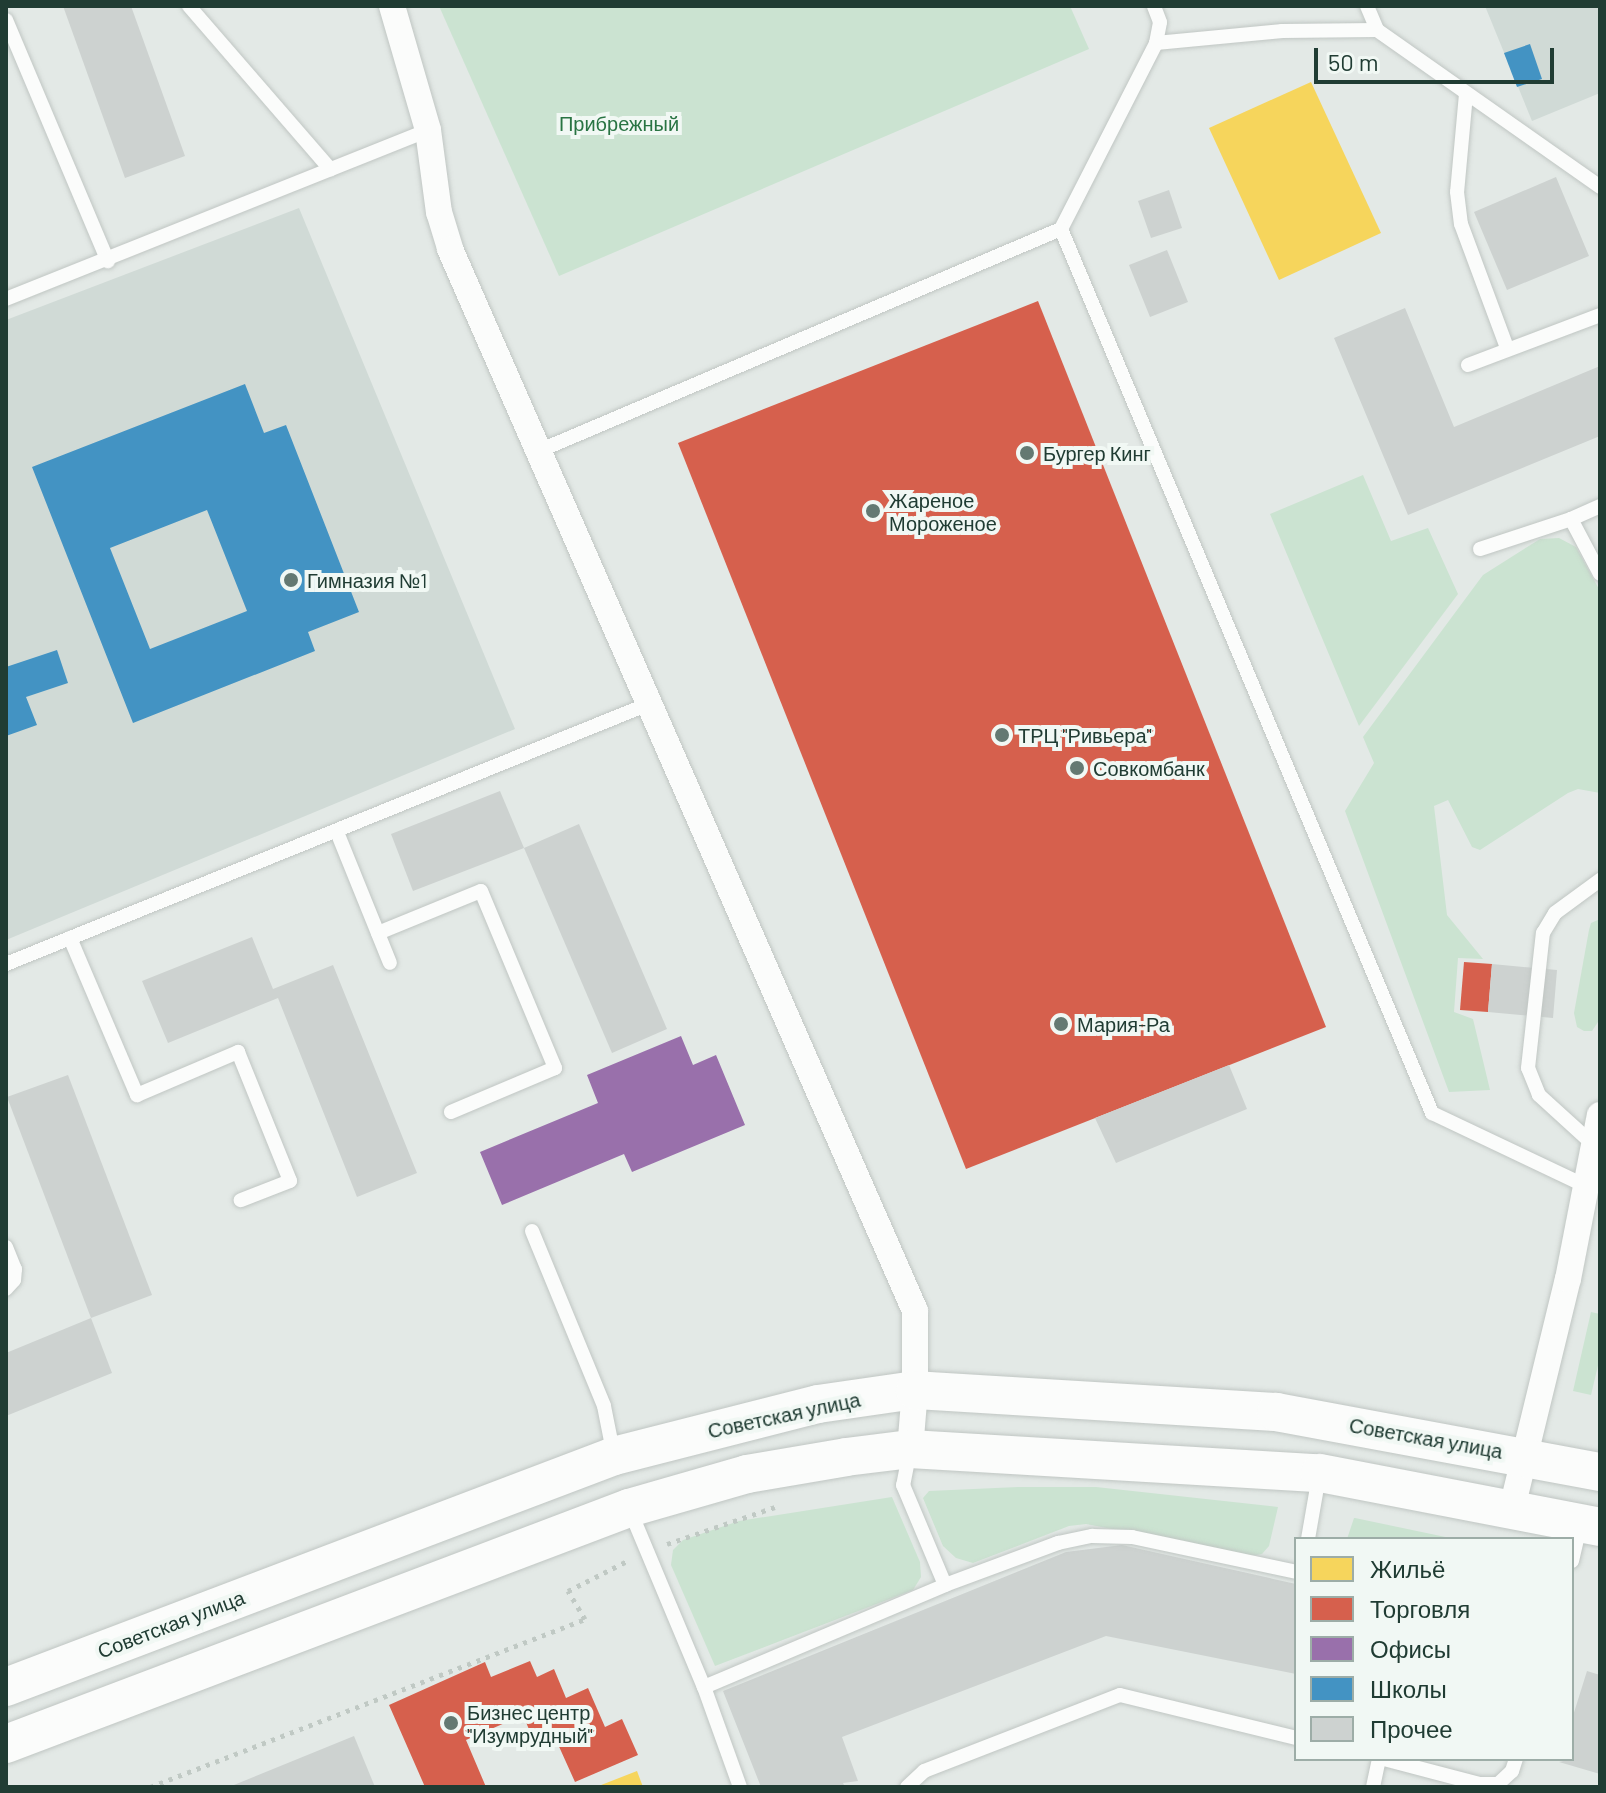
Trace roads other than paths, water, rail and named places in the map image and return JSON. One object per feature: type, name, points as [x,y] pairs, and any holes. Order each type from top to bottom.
[{"type":"main road","name":"Советская улица","points":[[6,1687],[614,1456],[818,1404],[915,1390],[1276,1412],[1600,1472]]},
{"type":"main road","points":[[6,1744],[629,1508],[747,1474],[910,1449],[1320,1473],[1590,1525]]},
{"type":"main road","points":[[614,1456],[629,1508]]},
{"type":"street","points":[[392,6],[428,130],[439,212],[450,249],[541,450],[915,1311],[915,1390],[910,1449]]},
{"type":"street","points":[[1512,1508],[1568,1279],[1600,1115]]},
{"type":"lane","points":[[189,6],[330,169]]},
{"type":"lane","points":[[541,450],[1061,229],[1156,43],[1160,22],[1154,6]]},
{"type":"lane","points":[[1367,6],[1377,30],[1600,187]]},
{"type":"lane","points":[[6,20],[108,261]]},
{"type":"lane","points":[[1156,43],[1282,31],[1377,30]]},
{"type":"lane","points":[[1466,94],[1458,182],[1461,224],[1507,348]]},
{"type":"lane","points":[[6,299],[108,261],[428,130]]},
{"type":"lane","points":[[1061,229],[1432,1113],[1586,1186]]},
{"type":"lane","points":[[1468,365],[1600,315]]},
{"type":"lane","points":[[1480,549],[1571,519],[1600,506]]},
{"type":"lane","points":[[1571,519],[1600,574]]},
{"type":"lane","points":[[6,964],[651,703]]},
{"type":"lane","points":[[337,832],[390,963]]},
{"type":"lane","points":[[1595,1146],[1539,1095],[1528,1068],[1543,933],[1555,913],[1600,880]]},
{"type":"lane","points":[[378,933],[481,891],[555,1068],[451,1112]]},
{"type":"lane","points":[[70,938],[137,1095],[238,1052],[290,1181],[241,1200]]},
{"type":"lane","points":[[532,1231],[604,1406],[614,1456]]},
{"type":"lane","points":[[6,1247],[15,1269],[14,1280],[6,1289]]},
{"type":"lane","points":[[910,1449],[903,1485],[945,1585]]},
{"type":"lane","points":[[1308,1537],[1320,1473]]},
{"type":"lane","points":[[629,1508],[704,1687],[740,1787]]},
{"type":"lane","points":[[1574,1557],[1590,1525]]},
{"type":"lane","points":[[704,1687],[945,1585],[1058,1543],[1092,1536],[1132,1537],[1294,1572]]},
{"type":"lane","points":[[907,1787],[924,1771],[1120,1695],[1294,1738]]},
{"type":"lane","points":[[1373,1787],[1381,1761]]},
{"type":"lane","points":[[1390,1761],[1479,1784],[1498,1784],[1512,1771],[1515,1761]]},
{"type":"place","name":"Бургер Кинг","points":[[1027,453]]},
{"type":"place","name":"Жареное Мороженое","points":[[873,511]]},
{"type":"place","name":"Гимназия №1","points":[[291,580]]},
{"type":"place","name":"ТРЦ \"Ривьера\"","points":[[1002,735]]},
{"type":"place","name":"Совкомбанк","points":[[1077,768]]},
{"type":"place","name":"Мария-Ра","points":[[1061,1024]]},
{"type":"place","name":"Бизнес центр \"Изумрудный\"","points":[[451,1723]]},
{"type":"park label","name":"Прибрежный","points":[[619,123]]}]
